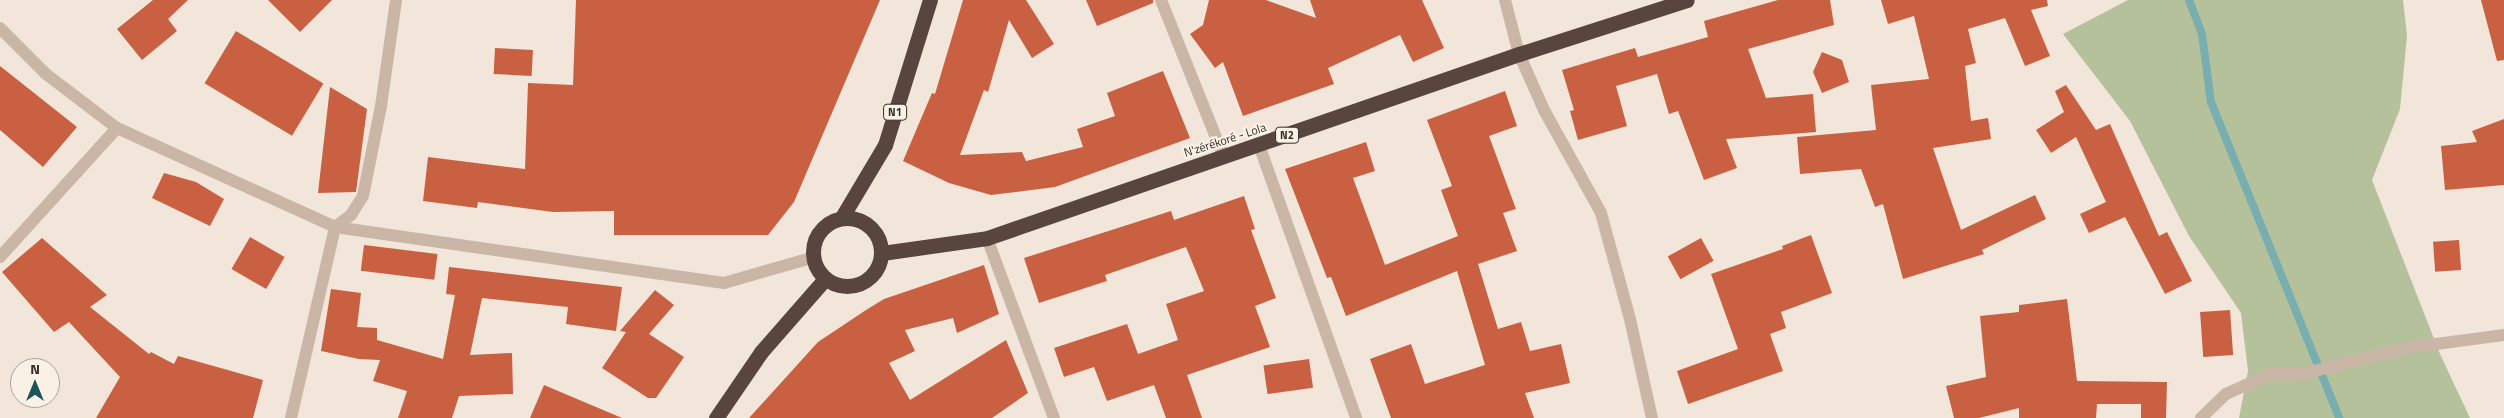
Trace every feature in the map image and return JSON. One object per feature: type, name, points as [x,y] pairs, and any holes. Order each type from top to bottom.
[{"type":"highway","name":"N1","points":[[842,217],[885,145],[930,0]]},
{"type":"highway","name":"N'zérékoré - Lola","points":[[882,253],[987,238],[1519,54],[1687,0]]},
{"type":"highway","points":[[842,217],[862,220],[877,233],[882,253],[873,277],[849,288],[824,280],[811,258],[814,239],[825,224],[842,217]]},
{"type":"highway","points":[[716,418],[761,352],[824,280]]},
{"type":"street","points":[[291,418],[334,227],[351,215],[363,196],[382,97],[396,0]]},
{"type":"street","points":[[1161,0],[1223,155]]},
{"type":"street","points":[[1505,0],[1519,54],[1544,110],[1601,213],[1652,418]]},
{"type":"street","points":[[0,28],[46,74],[117,128],[334,227],[724,283],[811,258]]},
{"type":"street","points":[[0,257],[117,128]]},
{"type":"street","points":[[1259,145],[1356,418]]},
{"type":"street","points":[[987,238],[1054,418]]},
{"type":"street","points":[[2200,418],[2226,394],[2270,374],[2306,373],[2406,348],[2504,335]]},
{"type":"green space","points":[[2128,0],[2403,0],[2407,36],[2400,109],[2372,180],[2440,354],[2470,418],[2239,418],[2248,371],[2241,313],[2189,236],[2130,121],[2063,34]]},
{"type":"building","points":[[153,0],[188,0],[168,19],[177,31],[142,60],[117,29]]},
{"type":"building","points":[[268,0],[332,0],[300,32]]},
{"type":"building","points":[[576,0],[880,0],[794,202],[768,235],[614,235],[614,211],[553,212],[478,202],[477,208],[423,201],[428,157],[525,169],[528,83],[573,85]]},
{"type":"building","points":[[963,0],[1026,0],[1054,44],[1032,58],[1009,20],[988,92],[984,90],[960,155],[1022,152],[1026,161],[1083,147],[1077,129],[1115,116],[1107,93],[1163,71],[1190,138],[1055,187],[991,195],[949,183],[903,161],[932,93],[935,94]]},
{"type":"building","points":[[1086,0],[1153,0],[1153,3],[1097,26]]},
{"type":"building","points":[[1209,0],[1266,0],[1316,18],[1310,0],[1422,0],[1444,48],[1413,62],[1400,35],[1328,68],[1334,84],[1243,116],[1223,62],[1215,68],[1190,34],[1203,25]]},
{"type":"building","points":[[1778,0],[1830,0],[1834,25],[1748,49],[1766,98],[1813,94],[1816,132],[1726,139],[1737,168],[1704,180],[1678,111],[1669,114],[1657,74],[1616,86],[1627,126],[1578,140],[1570,111],[1574,110],[1562,70],[1635,48],[1638,57],[1708,37],[1704,21]]},
{"type":"building","points":[[1881,0],[2047,0],[2048,6],[2031,10],[2050,56],[2025,66],[2005,18],[1968,29],[1976,63],[1965,66],[1971,121],[1988,118],[1991,139],[1933,148],[1961,230],[2035,195],[2046,219],[1982,250],[1984,254],[1903,279],[1883,204],[1875,207],[1861,169],[1800,174],[1797,137],[1876,130],[1871,85],[1929,79],[1914,16],[1888,24]]},
{"type":"building","points":[[2481,0],[2504,0],[2504,60],[2497,61]]},
{"type":"building","points":[[236,31],[323,84],[292,136],[205,83]]},
{"type":"building","points":[[495,48],[533,50],[532,76],[494,74]]},
{"type":"building","points":[[1822,52],[1842,60],[1849,82],[1822,93],[1813,72]]},
{"type":"building","points":[[0,66],[77,127],[43,167],[0,130]]},
{"type":"building","points":[[2066,85],[2096,130],[2110,124],[2159,236],[2167,232],[2192,281],[2165,294],[2125,217],[2089,233],[2080,214],[2106,202],[2076,137],[2051,153],[2036,130],[2064,112],[2055,91]]},
{"type":"building","points":[[330,87],[367,109],[356,192],[318,193]]},
{"type":"building","points":[[1505,91],[1517,126],[1489,136],[1516,209],[1503,213],[1517,251],[1478,264],[1498,329],[1521,322],[1530,351],[1561,344],[1570,383],[1525,393],[1534,418],[1391,418],[1370,359],[1411,344],[1425,384],[1485,365],[1457,271],[1346,316],[1331,277],[1327,278],[1285,169],[1366,142],[1375,171],[1353,178],[1385,265],[1458,236],[1441,190],[1452,186],[1427,120]]},
{"type":"building","points":[[2504,119],[2504,185],[2445,190],[2441,146],[2477,142],[2472,131]]},
{"type":"building","points":[[164,173],[196,182],[224,199],[210,226],[152,198]]},
{"type":"building","points":[[1244,196],[1255,229],[1251,230],[1276,298],[1255,306],[1270,347],[1187,375],[1202,418],[1166,418],[1154,385],[1107,401],[1094,367],[1064,377],[1054,348],[1127,324],[1138,354],[1178,340],[1166,304],[1204,291],[1186,247],[1105,275],[1107,281],[1039,303],[1024,258],[1171,211],[1174,220]]},
{"type":"building","points":[[1811,235],[1832,293],[1781,312],[1786,328],[1770,334],[1783,371],[1688,404],[1677,371],[1738,349],[1711,274],[1783,249],[1782,246]]},
{"type":"building","points":[[250,237],[285,257],[266,289],[232,269]]},
{"type":"building","points":[[42,238],[107,295],[90,307],[149,354],[151,352],[174,364],[178,356],[263,380],[253,418],[96,418],[120,377],[69,322],[54,332],[2,272]]},
{"type":"building","points":[[1701,238],[1714,261],[1680,279],[1668,256]]},
{"type":"building","points":[[2459,240],[2461,270],[2435,272],[2433,242]]},
{"type":"building","points":[[364,245],[437,254],[434,280],[361,271]]},
{"type":"building","points":[[984,265],[999,314],[957,333],[953,318],[905,330],[915,351],[889,363],[910,400],[1006,340],[1028,393],[992,418],[749,418],[818,342],[866,310],[884,299]]},
{"type":"building","points":[[449,267],[622,287],[616,331],[566,324],[568,307],[482,298],[470,355],[512,353],[513,394],[459,396],[452,418],[398,418],[407,391],[373,381],[380,360],[359,359],[321,351],[331,289],[361,293],[357,327],[377,328],[377,340],[443,359],[455,295],[446,294]]},
{"type":"building","points":[[655,290],[674,305],[649,334],[684,357],[656,398],[648,398],[602,368],[626,332],[620,331]]},
{"type":"building","points":[[2067,299],[2077,381],[2167,382],[2166,418],[2141,418],[2141,404],[2097,404],[2096,418],[2019,418],[2019,408],[1979,418],[1954,418],[1946,386],[1986,377],[1980,316],[2019,312],[2019,305]]},
{"type":"building","points":[[2230,310],[2233,355],[2203,357],[2200,312]]},
{"type":"building","points":[[1309,359],[1313,388],[1267,394],[1263,365]]},
{"type":"building","points":[[544,385],[622,418],[530,418]]},
{"type":"waterway","points":[[2189,0],[2202,34],[2211,102],[2339,418]]}]
